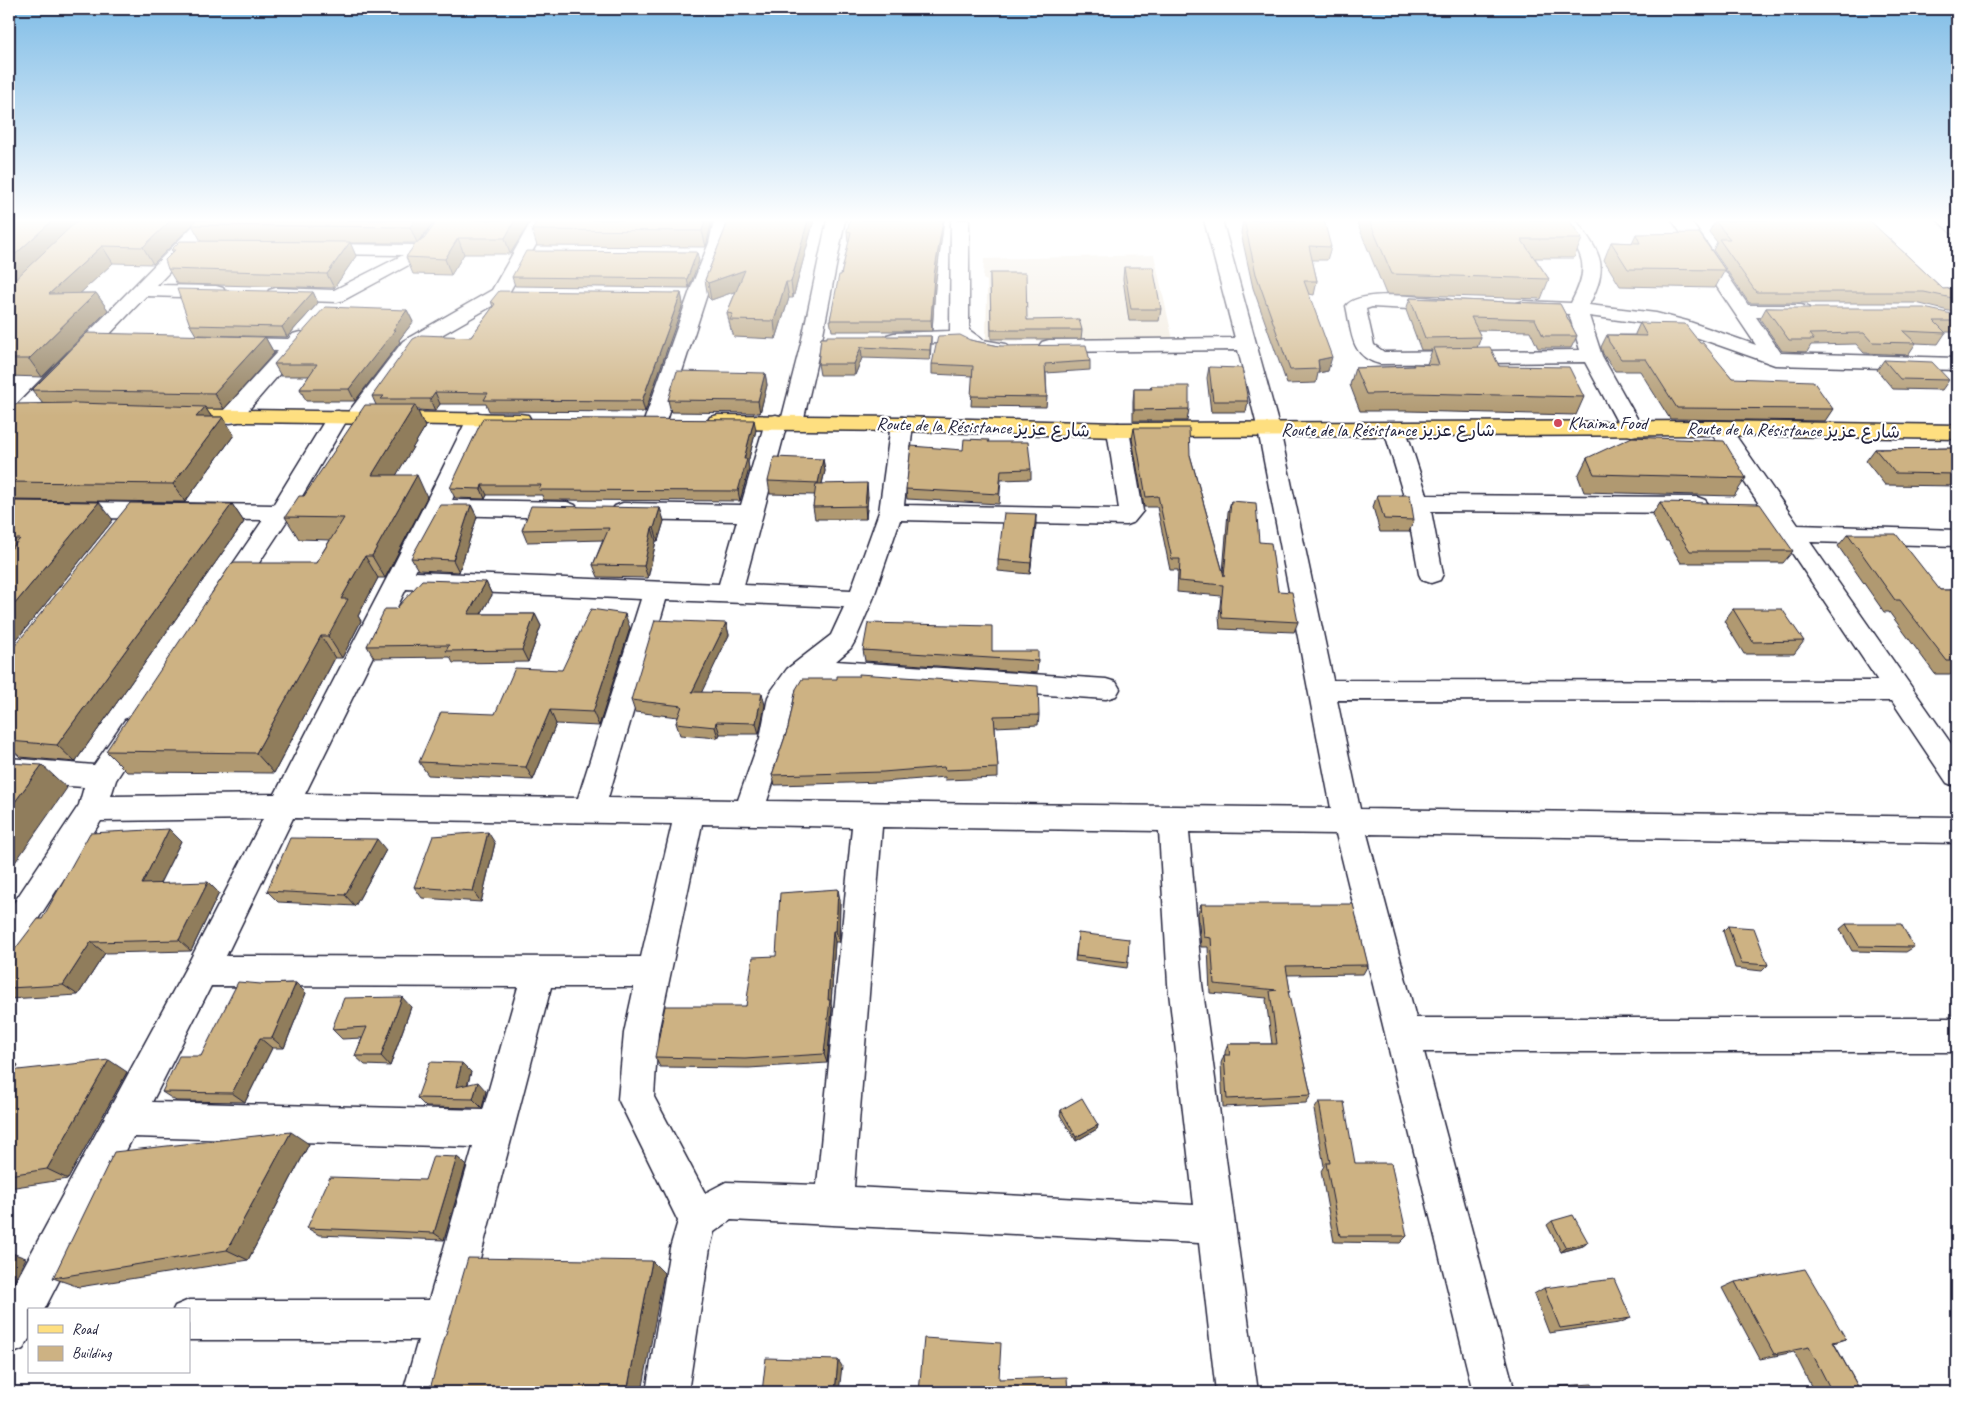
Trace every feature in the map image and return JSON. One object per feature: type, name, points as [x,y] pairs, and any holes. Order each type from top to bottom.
[{"type":"main road","points":[[15,414],[50,414]]},
{"type":"main road","points":[[155,414],[230,417],[543,420]]},
{"type":"main road","name":"Route de la Résistance شارع عزيز","points":[[702,421],[1118,430],[1719,428],[1957,432]]},
{"type":"street","points":[[15,414],[145,285]]},
{"type":"street","points":[[230,417],[337,296],[359,285]]},
{"type":"street","points":[[212,614],[347,417],[410,345],[499,294],[506,285]]},
{"type":"street","points":[[655,421],[697,296],[699,285]]},
{"type":"street","points":[[728,593],[751,513],[784,422],[822,339],[828,285]]},
{"type":"street","points":[[959,285],[959,330],[962,336],[968,340],[985,346],[1247,344]]},
{"type":"street","points":[[1231,285],[1268,430],[1348,821],[1494,1392]]},
{"type":"street","points":[[1588,285],[1576,310],[1592,356],[1632,429]]},
{"type":"street","points":[[1726,285],[1775,359]]},
{"type":"street","points":[[140,290],[238,293]]},
{"type":"street","points":[[258,294],[337,296]]},
{"type":"street","points":[[499,294],[519,294]]},
{"type":"street","points":[[677,296],[697,296]]},
{"type":"street","points":[[1466,306],[1370,301],[1356,306],[1366,348],[1380,358],[1592,356]]},
{"type":"street","points":[[1504,307],[1576,310],[1656,319],[1680,325],[1775,359],[1957,364]]},
{"type":"street","points":[[1743,311],[1820,311]]},
{"type":"street","points":[[878,339],[924,339],[962,336]]},
{"type":"street","points":[[90,341],[119,342]]},
{"type":"street","points":[[216,344],[294,345]]},
{"type":"street","points":[[18,1326],[202,971],[436,507],[478,419]]},
{"type":"street","points":[[748,813],[774,738],[782,697],[797,676],[842,641],[860,599],[891,512],[902,424]]},
{"type":"street","points":[[1719,428],[1957,775]]},
{"type":"street","points":[[891,512],[1126,518],[1131,511],[1118,430]]},
{"type":"street","points":[[1396,430],[1418,503],[1431,574]]},
{"type":"street","points":[[1418,503],[1714,505]]},
{"type":"street","points":[[1744,506],[1773,506]]},
{"type":"street","points":[[436,507],[751,513]]},
{"type":"street","points":[[9,509],[280,513]]},
{"type":"street","points":[[118,534],[136,511]]},
{"type":"street","points":[[1792,533],[1957,538]]},
{"type":"street","points":[[398,580],[860,599]]},
{"type":"street","points":[[590,810],[656,590]]},
{"type":"street","points":[[808,669],[1106,688]]},
{"type":"street","points":[[1322,690],[1900,690]]},
{"type":"street","points":[[12,926],[93,809],[102,777],[146,712]]},
{"type":"street","points":[[9,770],[102,777]]},
{"type":"street","points":[[93,809],[284,806],[1957,830]]},
{"type":"street","points":[[690,812],[640,1034],[636,1099],[698,1220]]},
{"type":"street","points":[[834,1205],[868,815]]},
{"type":"street","points":[[1173,819],[1185,984],[1237,1392]]},
{"type":"street","points":[[202,971],[655,972]]},
{"type":"street","points":[[424,1392],[539,972]]},
{"type":"street","points":[[1403,1035],[1957,1035]]},
{"type":"street","points":[[124,1119],[495,1129]]},
{"type":"street","points":[[666,1392],[690,1248],[698,1220],[726,1201],[1216,1225]]},
{"type":"street","points":[[190,1320],[443,1320]]},
{"type":"shaded area","points":[[987,285],[1161,285],[1173,340],[986,341]]},
{"type":"building","points":[[9,285],[59,285],[49,294],[96,293],[29,359],[9,359]]},
{"type":"building","points":[[739,285],[785,285],[774,321],[730,320],[733,314],[727,313]]},
{"type":"building","points":[[837,285],[933,285],[931,320],[830,320]]},
{"type":"building","points":[[990,285],[1026,285],[1027,320],[1079,319],[1082,330],[991,330]]},
{"type":"building","points":[[1127,285],[1157,285],[1161,309],[1131,309]]},
{"type":"building","points":[[1260,285],[1306,285],[1332,357],[1318,360],[1319,369],[1290,370]]},
{"type":"building","points":[[1751,285],[1939,285],[1943,289],[1957,288],[1957,299],[1924,292],[1756,292]]},
{"type":"building","points":[[177,289],[313,292],[282,327],[190,325]]},
{"type":"building","points":[[499,291],[681,293],[642,401],[484,400],[488,393],[435,392],[430,399],[381,399],[384,396],[372,396],[413,339],[421,335],[471,337],[495,304],[491,301]]},
{"type":"building","points":[[1410,298],[1560,304],[1577,336],[1543,336],[1535,319],[1471,317],[1481,337],[1425,338]]},
{"type":"building","points":[[325,307],[407,310],[393,330],[395,330],[349,389],[300,389],[317,364],[274,364]]},
{"type":"building","points":[[1766,308],[1924,308],[1957,315],[1957,321],[1934,321],[1946,333],[1903,331],[1916,343],[1872,342],[1864,333],[1809,334],[1814,340],[1789,340]]},
{"type":"building","points":[[1640,323],[1685,324],[1732,378],[1813,381],[1833,409],[1677,408],[1646,359],[1621,359],[1609,342],[1607,335],[1647,336]]},
{"type":"building","points":[[87,333],[265,337],[214,393],[32,390]]},
{"type":"building","points":[[960,335],[970,340],[999,346],[1086,345],[1090,361],[1045,364],[1047,397],[971,396],[973,366],[932,364],[938,336]]},
{"type":"building","points":[[827,336],[931,336],[930,350],[861,347],[854,364],[818,364],[821,338],[827,338]]},
{"type":"building","points":[[1490,347],[1499,366],[1569,367],[1584,397],[1414,393],[1366,394],[1355,368],[1414,366],[1413,364],[1439,365],[1433,348]]},
{"type":"building","points":[[1884,360],[1932,362],[1949,380],[1900,379]]},
{"type":"building","points":[[1209,367],[1242,368],[1248,401],[1213,401]]},
{"type":"building","points":[[677,371],[765,373],[758,401],[668,400]]},
{"type":"building","points":[[1151,386],[1189,386],[1189,409],[1134,410],[1134,389],[1152,389]]},
{"type":"building","points":[[77,403],[205,407],[196,417],[223,417],[173,484],[9,482],[9,409],[14,404]]},
{"type":"building","points":[[365,405],[415,405],[372,475],[417,475],[372,556],[365,556],[341,599],[348,599],[328,636],[321,636],[256,753],[106,751],[232,563],[316,563],[344,518],[285,517],[299,496],[304,496]]},
{"type":"building","points":[[483,418],[754,420],[744,459],[747,459],[738,491],[539,490],[541,485],[482,485],[481,489],[450,488]]},
{"type":"building","points":[[1134,428],[1189,428],[1190,455],[1224,576],[1231,501],[1256,503],[1259,542],[1271,543],[1278,591],[1292,592],[1298,622],[1222,618],[1223,585],[1179,581],[1180,559],[1172,559],[1158,496],[1146,497]]},
{"type":"building","points":[[1632,437],[1724,441],[1746,478],[1594,474],[1587,458]]},
{"type":"building","points":[[964,439],[989,440],[988,442],[1028,442],[1031,469],[1001,470],[999,494],[906,489],[911,446],[963,450]]},
{"type":"building","points":[[1957,448],[1957,474],[1895,473],[1875,449]]},
{"type":"building","points":[[774,457],[823,459],[818,483],[768,481]]},
{"type":"building","points":[[867,483],[865,506],[813,507],[816,484]]},
{"type":"building","points":[[1377,495],[1410,495],[1414,520],[1384,519]]},
{"type":"building","points":[[9,501],[99,502],[9,611],[9,551],[20,539],[9,539]]},
{"type":"building","points":[[1660,502],[1760,504],[1793,551],[1690,551],[1676,529],[1674,529]]},
{"type":"building","points":[[130,503],[232,504],[57,745],[9,741],[9,653]]},
{"type":"building","points":[[440,505],[471,505],[453,560],[411,558]]},
{"type":"building","points":[[531,506],[660,508],[654,528],[652,528],[644,566],[593,565],[609,528],[522,530]]},
{"type":"building","points":[[1004,513],[1036,514],[1031,563],[998,560]]},
{"type":"building","points":[[1848,534],[1896,534],[1940,590],[1957,590],[1957,661],[1947,661],[1900,600],[1895,600]]},
{"type":"building","points":[[422,580],[486,582],[468,614],[535,614],[522,650],[446,651],[449,645],[367,646],[385,609],[396,609]]},
{"type":"building","points":[[591,609],[625,614],[593,712],[550,710],[526,767],[419,762],[441,712],[495,714],[515,668],[562,670]]},
{"type":"building","points":[[1733,609],[1782,609],[1804,641],[1753,642]]},
{"type":"building","points":[[655,620],[726,623],[692,692],[762,693],[756,723],[716,722],[715,727],[676,723],[682,706],[631,700]]},
{"type":"building","points":[[868,623],[992,626],[992,651],[1038,651],[1038,661],[863,650]]},
{"type":"building","points":[[859,674],[1038,686],[1039,715],[994,716],[998,768],[945,770],[944,767],[883,772],[772,775],[788,728],[796,689],[802,679],[837,679],[837,676],[859,676]]},
{"type":"building","points":[[9,763],[42,765],[9,810]]},
{"type":"building","points":[[169,829],[142,884],[208,882],[179,940],[91,942],[63,985],[9,988],[9,957],[38,919],[42,919],[90,833]]},
{"type":"building","points":[[488,832],[473,891],[414,887],[433,836]]},
{"type":"building","points":[[290,838],[377,839],[345,895],[267,891]]},
{"type":"building","points":[[838,889],[836,931],[833,931],[828,1000],[830,1000],[824,1054],[745,1059],[655,1057],[665,1006],[746,1006],[753,957],[776,956],[780,893]]},
{"type":"building","points":[[1201,904],[1353,904],[1368,965],[1286,966],[1290,991],[1288,991],[1311,1095],[1227,1099],[1224,1055],[1230,1055],[1228,1044],[1277,1044],[1270,991],[1277,990],[1214,984],[1211,938],[1204,937]]},
{"type":"building","points":[[1846,924],[1901,924],[1914,947],[1859,946]]},
{"type":"building","points":[[1728,926],[1754,928],[1768,965],[1741,963]]},
{"type":"building","points":[[1078,933],[1129,939],[1128,962],[1076,956]]},
{"type":"building","points":[[238,982],[261,984],[296,983],[272,1038],[260,1038],[232,1093],[162,1092],[179,1056],[201,1056]]},
{"type":"building","points":[[402,997],[381,1056],[355,1056],[367,1027],[332,1029],[344,998]]},
{"type":"building","points":[[109,1060],[47,1169],[9,1175],[9,1071]]},
{"type":"building","points":[[430,1062],[462,1063],[456,1087],[478,1082],[473,1099],[417,1098]]},
{"type":"building","points":[[1082,1098],[1098,1125],[1076,1137],[1061,1110]]},
{"type":"building","points":[[1319,1102],[1344,1102],[1355,1163],[1391,1163],[1407,1236],[1340,1236],[1326,1163],[1330,1163]]},
{"type":"building","points":[[291,1132],[227,1250],[53,1278],[114,1152]]},
{"type":"building","points":[[433,1156],[457,1157],[434,1233],[307,1228],[330,1177],[425,1180]]},
{"type":"building","points":[[1573,1215],[1588,1242],[1566,1248],[1552,1221]]},
{"type":"building","points":[[468,1258],[652,1261],[627,1392],[429,1392]]},
{"type":"building","points":[[1805,1269],[1846,1339],[1833,1342],[1861,1392],[1832,1392],[1809,1347],[1774,1354],[1735,1282]]},
{"type":"building","points":[[1614,1279],[1631,1318],[1560,1328],[1544,1288]]},
{"type":"building","points":[[924,1338],[1001,1343],[999,1379],[1067,1377],[1068,1392],[919,1392]]},
{"type":"building","points":[[766,1358],[838,1360],[835,1392],[762,1392]]},
{"type":"building","points":[[1592,1384],[1595,1392],[1563,1392],[1561,1386]]},
{"type":"place","name":"Khaima Food","points":[[1558,423]]}]
